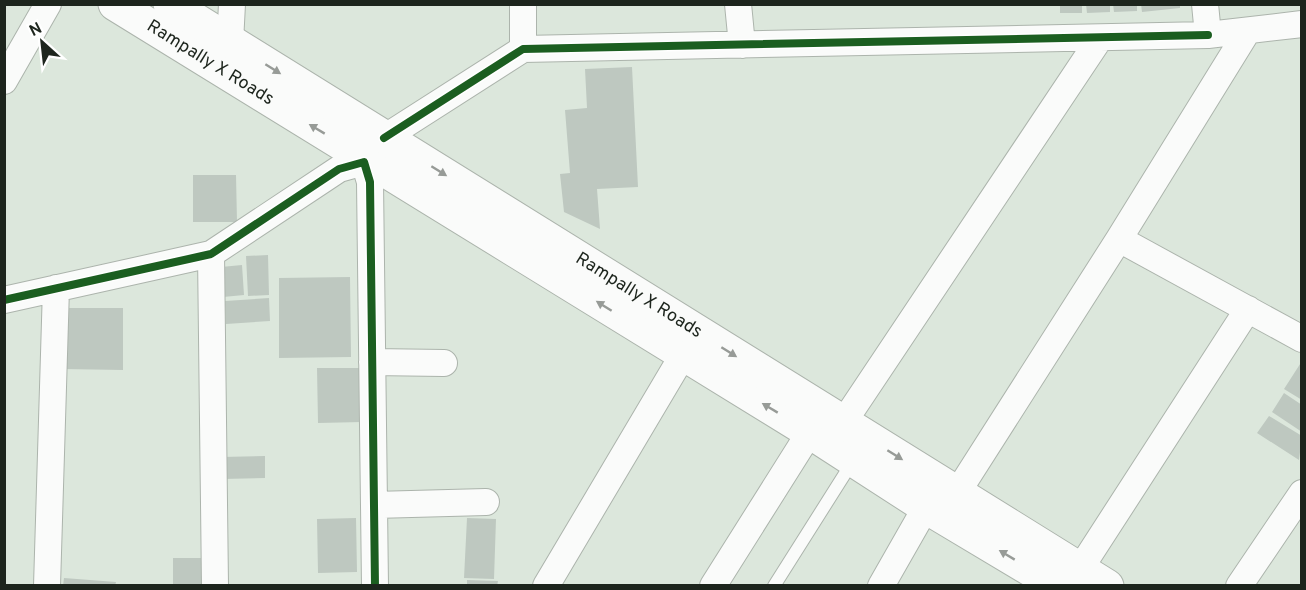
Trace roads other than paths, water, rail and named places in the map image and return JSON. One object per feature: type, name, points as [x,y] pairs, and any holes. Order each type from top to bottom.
[{"type":"main road","name":"Rampally X Roads","points":[[115,4],[843,423],[957,493],[1066,581]]},
{"type":"main road","name":"Rampally X Roads","points":[[170,4],[230,42],[372,153]]},
{"type":"main road","points":[[372,153],[683,355],[927,507],[1066,581]]},
{"type":"street","points":[[4,81],[48,4]]},
{"type":"street","points":[[230,42],[232,4]]},
{"type":"street","points":[[523,4],[523,49]]},
{"type":"street","points":[[738,4],[742,45]]},
{"type":"street","points":[[1205,4],[1208,35]]},
{"type":"street","points":[[4,300],[211,254],[339,169],[372,153],[523,49],[1208,35],[1302,24]]},
{"type":"street","points":[[957,493],[1119,239],[1247,32]]},
{"type":"street","points":[[843,423],[1100,38]]},
{"type":"street","points":[[372,153],[370,182],[375,585]]},
{"type":"street","points":[[1119,239],[1302,339]]},
{"type":"street","points":[[211,254],[215,585]]},
{"type":"street","points":[[47,585],[56,288]]},
{"type":"street","points":[[1066,581],[1248,309]]},
{"type":"street","points":[[546,585],[683,355]]},
{"type":"street","points":[[372,362],[444,363]]},
{"type":"street","points":[[712,585],[810,432]]},
{"type":"street","points":[[1239,585],[1302,493]]},
{"type":"street","points":[[374,505],[486,502]]},
{"type":"street","points":[[881,585],[927,507]]},
{"type":"lane","points":[[774,585],[853,461]]}]
